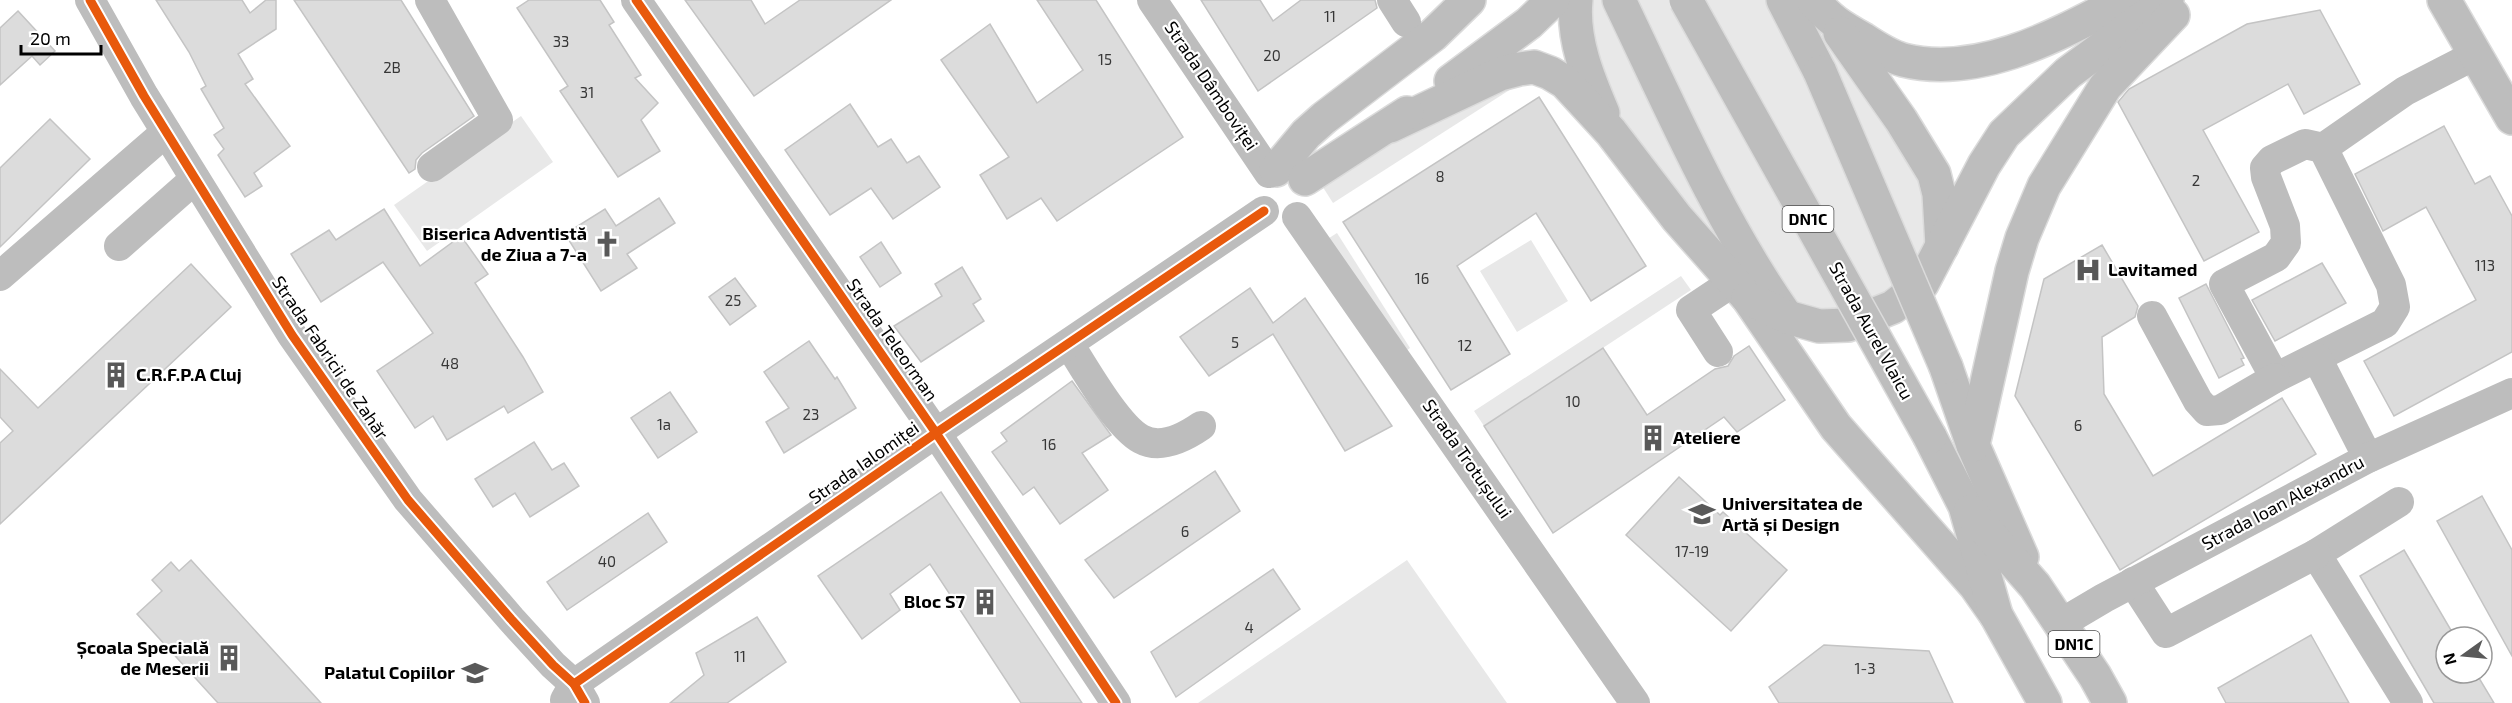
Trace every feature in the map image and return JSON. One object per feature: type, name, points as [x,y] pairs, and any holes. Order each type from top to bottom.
[{"type":"main road","points":[[1283,174],[1306,134],[1433,35],[1469,0]]},
{"type":"main road","points":[[1390,126],[1529,23],[1553,0]]},
{"type":"main road","points":[[1576,0],[1581,55],[1611,132]]},
{"type":"main road","points":[[1619,0],[1716,201],[1761,279],[1787,317]]},
{"type":"main road","name":"Strada Aurel Vlaicu","points":[[1686,0],[1930,437],[1965,506],[1996,615],[2045,703]]},
{"type":"main road","points":[[1783,0],[1820,72],[1946,367],[1973,445],[2035,586]]},
{"type":"main road","points":[[1822,10],[1880,50],[1901,60],[1927,64],[1959,64],[1992,58],[2037,42],[2124,0]]},
{"type":"main road","points":[[1741,290],[1787,317],[1818,326],[1848,325],[1893,307],[1922,284],[1984,165],[2004,134],[2068,73],[2167,0]]},
{"type":"main road","points":[[1973,445],[2015,260],[2044,186],[2105,87],[2177,12],[2183,0]]},
{"type":"main road","points":[[2444,0],[2512,118]]},
{"type":"main road","points":[[1822,10],[1901,120],[1929,166],[1939,194],[1941,250]]},
{"type":"main road","points":[[1283,174],[1500,74],[1534,67],[1565,81],[1611,132],[1677,218],[1741,290],[1836,427],[1975,585],[1996,615]]},
{"type":"main road","name":"Strada Aurel Vlaicu","points":[[1965,506],[2035,586],[2110,703]]},
{"type":"street","name":"Strada Fabricii de Zahăr","points":[[90,0],[166,132],[292,335],[408,500],[510,619],[553,665],[574,697]]},
{"type":"street","points":[[430,0],[498,120],[432,167]]},
{"type":"street","name":"Strada Teleorman","points":[[636,0],[936,433],[1116,703]]},
{"type":"street","name":"Strada Dâmboviței","points":[[1152,0],[1283,174]]},
{"type":"street","points":[[2275,378],[2224,284],[2276,257],[2286,243],[2285,225],[2266,177],[2265,168],[2272,160],[2305,144],[2323,148],[2404,92],[2475,55]]},
{"type":"street","points":[[0,276],[166,132]]},
{"type":"street","points":[[2152,316],[2198,401],[2208,411],[2220,410],[2275,378],[2385,323],[2395,307],[2391,285],[2323,148]]},
{"type":"street","points":[[1283,174],[1308,185],[1309,200],[1303,212],[1297,217],[1283,221],[1264,212],[1260,205],[1258,191],[1260,184],[1283,174]]},
{"type":"street","points":[[119,246],[195,179]]},
{"type":"street","name":"Strada Ialomiței","points":[[574,697],[936,433],[1264,212]]},
{"type":"street","name":"Strada Trotușului","points":[[1297,217],[1635,703]]},
{"type":"street","points":[[1718,352],[1691,310],[1741,290]]},
{"type":"street","points":[[1069,344],[1118,417],[1131,432],[1143,441],[1175,440],[1201,426]]},
{"type":"street","points":[[2317,358],[2368,458]]},
{"type":"street","name":"Strada Ioan Alexandru","points":[[2060,624],[2133,582],[2368,458],[2512,393]]},
{"type":"street","points":[[2133,582],[2166,633],[2316,554],[2399,502]]},
{"type":"street","points":[[2316,554],[2408,703]]},
{"type":"shaded area","points":[[1583,0],[1806,0],[1925,173],[1935,250],[1907,289],[1841,319],[1751,293],[1617,130]]},
{"type":"shaded area","points":[[1522,82],[1333,203],[1319,181],[1390,136]]},
{"type":"shaded area","points":[[521,116],[553,162],[427,251],[394,205]]},
{"type":"shaded area","points":[[1337,233],[1410,348],[1400,355],[1326,240]]},
{"type":"shaded area","points":[[1531,240],[1568,301],[1517,332],[1480,271]]},
{"type":"shaded area","points":[[1681,276],[1691,290],[1484,426],[1474,411]]},
{"type":"shaded area","points":[[1407,560],[1507,703],[1198,703]]},
{"type":"building","points":[[156,0],[242,0],[250,13],[266,0],[276,0],[276,29],[238,54],[253,79],[245,84],[290,146],[254,173],[262,186],[245,197],[218,155],[224,149],[214,135],[224,128],[201,89],[206,86],[189,52]]},
{"type":"building","points":[[294,0],[401,0],[474,116],[422,153],[416,160],[415,169],[409,173]]},
{"type":"building","points":[[529,0],[600,0],[614,22],[609,25],[641,75],[635,78],[658,103],[641,120],[660,151],[618,177],[560,91],[568,86],[517,8]]},
{"type":"building","points":[[685,0],[751,0],[765,24],[800,0],[891,0],[754,96]]},
{"type":"building","points":[[1037,0],[1096,0],[1183,137],[1057,221],[1041,198],[1007,219],[980,175],[1009,157],[941,60],[990,24],[1037,103],[1083,70]]},
{"type":"building","points":[[1201,0],[1260,0],[1273,21],[1301,0],[1375,0],[1377,8],[1258,91]]},
{"type":"building","points":[[2320,10],[2360,84],[2304,114],[2288,84],[2203,130],[2259,232],[2204,261],[2118,102],[2129,89],[2247,24]]},
{"type":"building","points":[[18,11],[55,51],[40,65],[32,56],[0,85],[0,28]]},
{"type":"building","points":[[1539,97],[1646,266],[1591,301],[1536,213],[1457,266],[1510,354],[1451,390],[1343,222]]},
{"type":"building","points":[[850,104],[878,147],[891,139],[907,163],[919,156],[940,187],[893,219],[871,188],[830,215],[785,150]]},
{"type":"building","points":[[50,119],[90,159],[0,247],[0,168]]},
{"type":"building","points":[[2444,126],[2475,184],[2490,176],[2512,216],[2512,352],[2394,416],[2364,361],[2476,300],[2426,207],[2383,231],[2355,174]]},
{"type":"building","name":"Biserica Adventistă de Ziua a 7-a","points":[[659,198],[675,223],[627,254],[637,268],[601,291],[565,234],[605,209],[616,226]]},
{"type":"building","points":[[384,209],[420,266],[461,236],[488,274],[475,283],[543,392],[508,413],[504,406],[447,440],[433,416],[415,428],[377,371],[433,333],[383,262],[321,302],[291,254],[329,230],[336,240]]},
{"type":"building","points":[[881,242],[901,273],[880,287],[860,257]]},
{"type":"building","points":[[2102,245],[2138,306],[2135,317],[2102,337],[2104,394],[2153,476],[2282,398],[2316,454],[2120,570],[2015,396],[2044,279]]},
{"type":"building","points":[[2322,263],[2346,303],[2275,341],[2252,300]]},
{"type":"building","name":"C.R.F.P.A Cluj","points":[[191,264],[231,307],[0,524],[0,443],[13,431],[0,417],[0,369],[38,408]]},
{"type":"building","points":[[962,267],[981,299],[973,304],[984,321],[921,362],[894,326],[942,296],[935,284]]},
{"type":"building","points":[[735,278],[756,306],[730,325],[709,297]]},
{"type":"building","points":[[2206,284],[2244,358],[2241,359],[2244,365],[2219,378],[2179,298]]},
{"type":"building","points":[[1250,288],[1273,323],[1305,298],[1392,426],[1345,451],[1273,334],[1209,376],[1180,337]]},
{"type":"building","points":[[809,341],[835,379],[837,377],[856,408],[784,453],[766,422],[789,408],[764,372]]},
{"type":"building","points":[[1749,346],[1785,400],[1737,432],[1724,417],[1553,533],[1484,426],[1603,348],[1647,415],[1715,369],[1728,366],[1734,356]]},
{"type":"building","points":[[1072,381],[1111,435],[1082,453],[1108,490],[1060,524],[1034,487],[1023,495],[992,452],[1007,441],[1001,433]]},
{"type":"building","points":[[670,392],[697,432],[658,458],[631,418]]},
{"type":"building","points":[[534,442],[552,470],[564,463],[579,486],[530,517],[515,493],[493,507],[475,479]]},
{"type":"building","points":[[1215,471],[1240,511],[1114,598],[1085,560]]},
{"type":"building","points":[[1679,477],[1720,515],[1723,512],[1787,570],[1731,631],[1626,535]]},
{"type":"building","name":"Bloc S7","points":[[941,492],[1082,703],[1021,703],[930,564],[890,594],[900,610],[862,639],[818,576]]},
{"type":"building","points":[[2482,496],[2512,550],[2512,656],[2437,521]]},
{"type":"building","points":[[648,513],[667,542],[567,610],[547,582]]},
{"type":"building","points":[[2404,550],[2448,625],[2434,625],[2434,685],[2483,685],[2494,703],[2434,703],[2360,576]]},
{"type":"building","name":"Școala Specială de Meserii","points":[[191,560],[321,703],[218,703],[137,614],[162,591],[152,580],[171,562],[179,571]]},
{"type":"building","points":[[1273,569],[1300,609],[1176,697],[1151,652]]},
{"type":"building","points":[[757,617],[786,662],[727,703],[670,703],[704,675],[696,653]]},
{"type":"building","points":[[2311,635],[2349,703],[2226,703],[2218,688]]},
{"type":"building","points":[[1824,645],[1929,651],[1953,703],[1779,703],[1769,687]]},
{"type":"cycle path","points":[[90,0],[144,96],[292,335],[408,500],[511,619],[553,665],[574,684],[585,703]]},
{"type":"cycle path","points":[[636,0],[936,433],[1116,703]]},
{"type":"cycle path","points":[[574,684],[936,433],[1264,211]]},
{"type":"place","name":"Biserica Adventistă de Ziua a 7-a","points":[[607,244]]},
{"type":"place","name":"Lavitamed","points":[[2088,270]]},
{"type":"place","name":"C.R.F.P.A Cluj","points":[[116,375]]},
{"type":"place","name":"Ateliere","points":[[1653,438]]},
{"type":"place","name":"Universitatea de Artă și Design","points":[[1702,514]]},
{"type":"place","name":"Bloc S7","points":[[985,602]]},
{"type":"place","name":"Școala Specială de Meserii","points":[[229,658]]},
{"type":"place","name":"Palatul Copiilor","points":[[475,673]]}]
